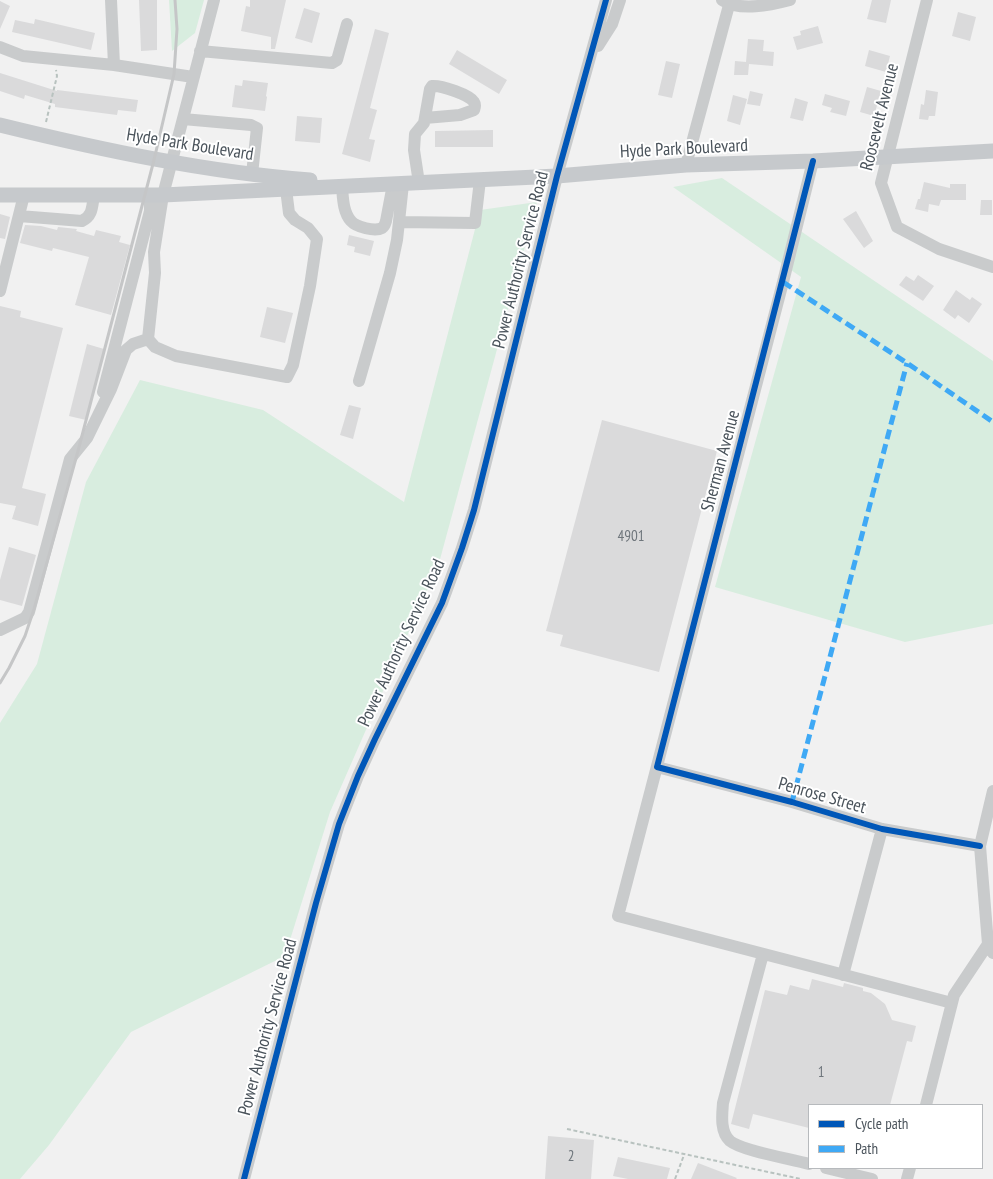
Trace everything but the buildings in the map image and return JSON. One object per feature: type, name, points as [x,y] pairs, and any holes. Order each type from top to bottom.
[{"type":"main road","name":"Hyde Park Boulevard","points":[[0,125],[76,144],[172,163],[252,174],[376,185]]},
{"type":"main road","name":"Hyde Park Boulevard","points":[[0,195],[157,195],[557,176],[686,165],[813,161],[993,151]]},
{"type":"street","points":[[111,0],[114,65]]},
{"type":"street","points":[[103,406],[102,394],[150,211],[172,163],[214,0]]},
{"type":"street","name":"Power Authority Service Road","points":[[244,1179],[316,903],[339,824],[374,739],[442,602],[474,510],[557,176],[606,0]]},
{"type":"street","points":[[590,56],[612,24],[620,0]]},
{"type":"street","points":[[686,165],[725,2],[765,6],[790,0]]},
{"type":"street","name":"Roosevelt Avenue","points":[[928,0],[882,183],[897,228],[939,250],[993,266]]},
{"type":"street","points":[[200,51],[332,63],[337,60],[347,24]]},
{"type":"street","points":[[0,47],[23,56],[114,65],[193,77]]},
{"type":"street","points":[[419,183],[414,150],[415,134],[424,123],[425,118]]},
{"type":"street","points":[[183,119],[251,125],[257,128],[252,174]]},
{"type":"street","name":"Sherman Avenue","points":[[763,954],[618,916],[813,161]]},
{"type":"street","points":[[399,222],[475,223],[480,180]]},
{"type":"street","points":[[359,381],[390,273],[397,240],[399,222],[398,184]]},
{"type":"street","points":[[342,186],[344,207],[351,221],[371,229],[380,229],[386,222],[398,184]]},
{"type":"street","points":[[157,195],[154,252],[155,273],[148,339],[155,347],[176,356],[287,377],[293,365],[310,286],[317,239],[308,228],[295,220],[289,213],[286,189]]},
{"type":"street","points":[[0,291],[24,195]]},
{"type":"street","points":[[19,216],[82,221],[88,218],[91,213],[94,195]]},
{"type":"street","points":[[0,630],[25,618],[29,612],[70,459],[87,438],[111,389],[126,350],[133,344],[148,339]]},
{"type":"street","name":"Penrose Street","points":[[658,767],[792,802],[882,829],[980,846]]},
{"type":"street","points":[[926,1104],[954,995],[990,949],[980,846],[993,790]]},
{"type":"street","points":[[844,975],[882,829]]},
{"type":"street","points":[[808,1164],[741,1147],[729,1140],[721,1120],[723,1103],[763,954],[952,1003]]},
{"type":"street","points":[[830,1169],[872,1179]]},
{"type":"path","points":[[46,122],[57,76],[54,59]]},
{"type":"path","points":[[567,1129],[801,1179]]},
{"type":"path","points":[[676,1179],[684,1155]]},
{"type":"green space","points":[[169,0],[204,0],[195,33],[172,51]]},
{"type":"green space","points":[[722,178],[993,361],[993,624],[905,642],[715,587],[801,277],[673,187]]},
{"type":"green space","points":[[537,202],[439,563],[330,812],[285,956],[131,1032],[49,1145],[20,1179],[0,1179],[0,723],[37,664],[86,482],[140,380],[263,410],[404,502],[480,210]]},
{"type":"railway","points":[[0,683],[25,636],[34,609],[78,451],[154,160],[174,74],[177,29],[175,0]]},
{"type":"marked path","points":[[783,282],[993,422]]},
{"type":"marked path","points":[[792,802],[907,363]]},
{"type":"cycle path","points":[[244,1179],[316,903],[339,824],[375,739],[442,603],[474,510],[557,176],[606,0]]},
{"type":"cycle path","points":[[813,161],[657,767],[792,802],[882,829],[980,846]]}]
